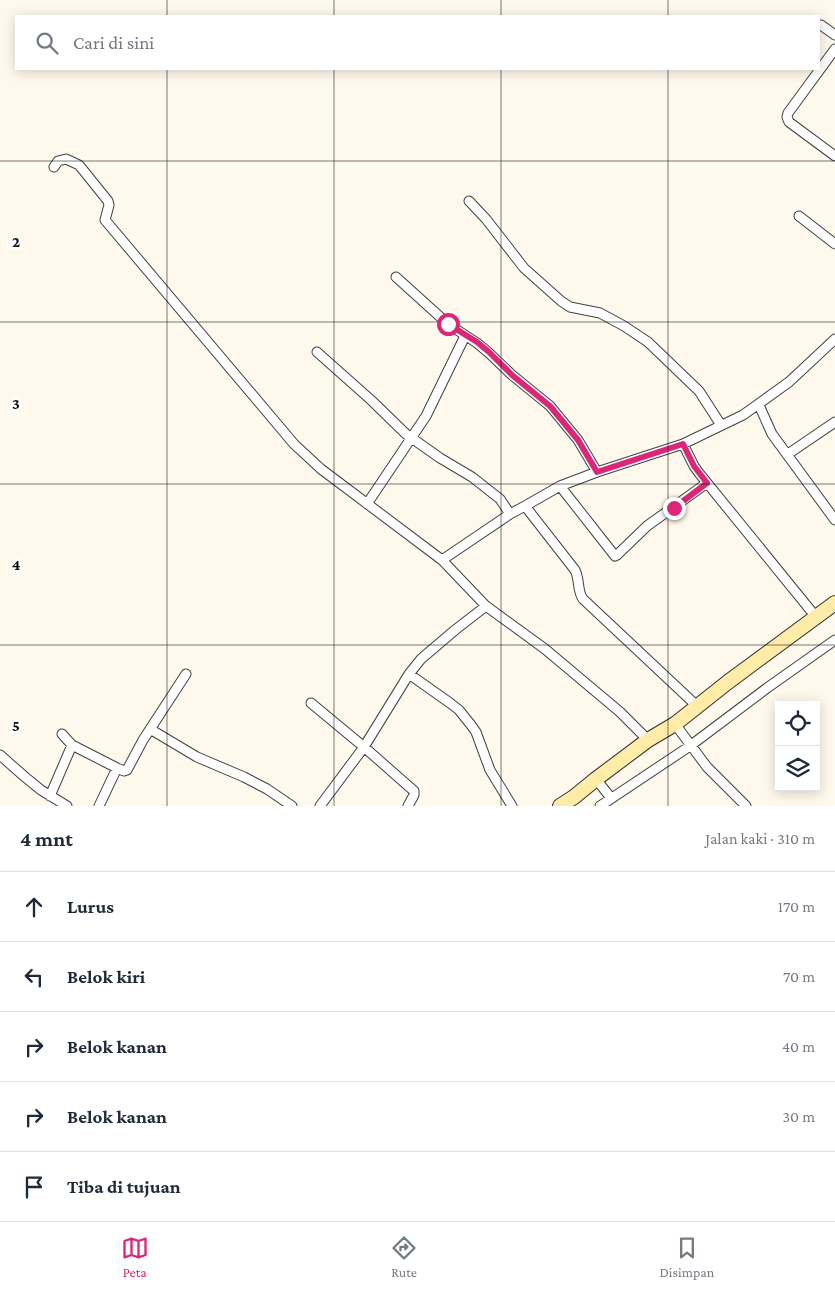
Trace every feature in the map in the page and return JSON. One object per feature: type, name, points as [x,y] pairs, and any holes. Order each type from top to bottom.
[{"type":"main road","points":[[560,806],[597,781],[648,740],[678,728],[696,706],[835,603]]},
{"type":"street","points":[[821,26],[833,33],[835,22]]},
{"type":"street","points":[[820,70],[835,50]]},
{"type":"street","points":[[820,70],[788,112],[787,117],[789,122],[835,156]]},
{"type":"street","points":[[54,168],[58,161],[66,159],[79,165],[108,201],[109,205],[104,220],[294,444],[321,469],[442,560],[486,606],[545,649],[620,712],[648,740]]},
{"type":"street","points":[[470,201],[524,268],[570,307],[600,313],[648,342],[699,391],[721,425]]},
{"type":"street","points":[[799,216],[835,244]]},
{"type":"street","points":[[396,277],[448,324],[477,342],[512,375],[550,406],[578,440],[597,472]]},
{"type":"street","points":[[367,504],[426,416],[465,336]]},
{"type":"street","points":[[442,560],[510,514],[560,486],[683,444],[743,415],[788,382],[835,339]]},
{"type":"street","points":[[317,352],[371,400],[399,428],[440,458],[472,476],[500,499],[510,514]]},
{"type":"street","points":[[759,404],[772,434],[835,520]]},
{"type":"street","points":[[788,454],[835,422]]},
{"type":"street","points":[[683,444],[694,466],[707,483],[816,617]]},
{"type":"street","points":[[560,486],[615,556],[617,556],[647,526],[707,483]]},
{"type":"street","points":[[525,506],[575,570],[583,599],[696,706]]},
{"type":"street","points":[[320,806],[364,747],[409,674],[421,659],[486,606]]},
{"type":"street","points":[[600,806],[690,745],[835,640]]},
{"type":"street","points":[[62,734],[72,745],[117,768],[127,771],[150,729],[186,674]]},
{"type":"street","points":[[409,674],[459,710],[471,725],[476,732],[490,770],[512,806]]},
{"type":"street","points":[[311,702],[414,791],[408,806]]},
{"type":"street","points":[[678,728],[707,766],[746,806]]},
{"type":"street","points":[[150,729],[197,757],[244,777],[292,806]]},
{"type":"street","points":[[50,796],[72,745]]},
{"type":"street","points":[[0,755],[50,796],[68,806]]},
{"type":"street","points":[[99,806],[117,768]]},
{"type":"street","points":[[597,781],[611,797]]},
{"type":"route","points":[[448,324],[477,342],[512,375],[550,406],[578,440],[597,472],[683,444],[694,466],[707,483],[674,508]]}]
